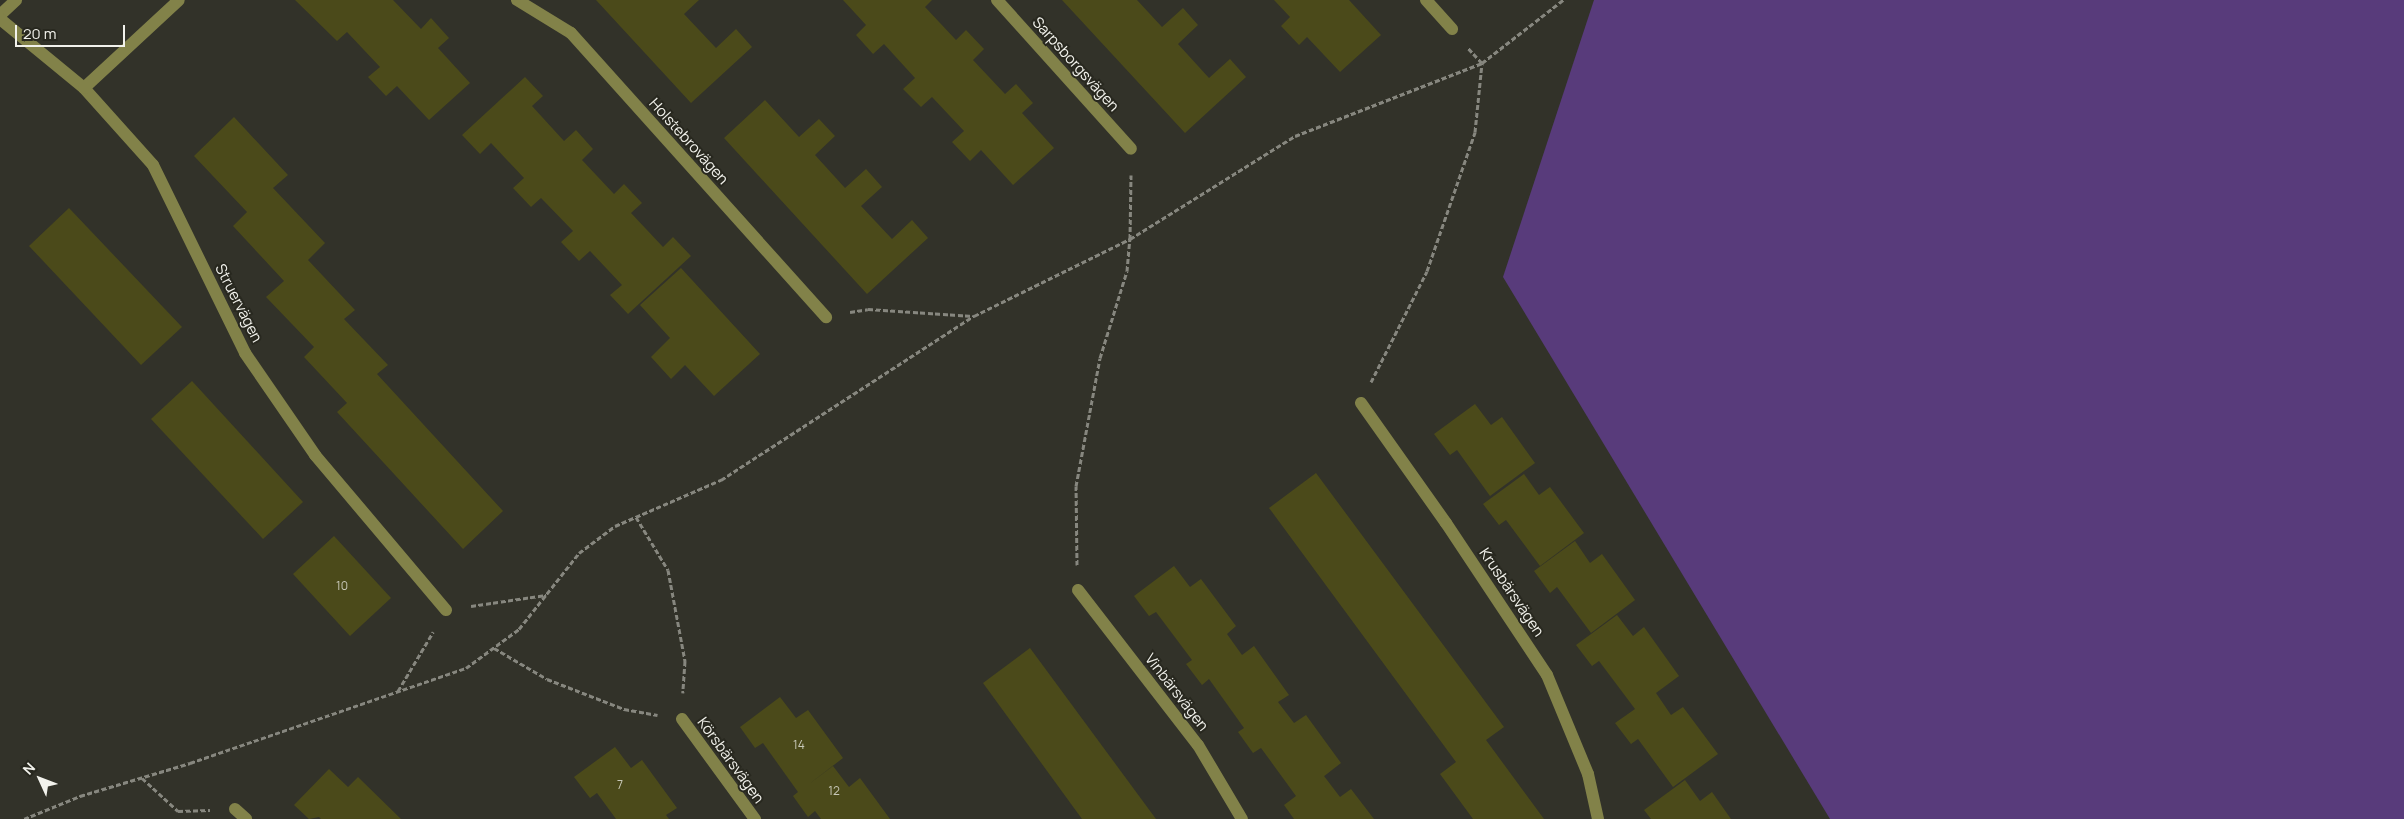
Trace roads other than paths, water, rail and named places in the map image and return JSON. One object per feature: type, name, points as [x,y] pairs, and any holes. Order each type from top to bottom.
[{"type":"street","points":[[0,15],[16,0]]},
{"type":"street","points":[[84,88],[179,0]]},
{"type":"street","name":"Holstebrovägen","points":[[517,0],[571,33],[826,317]]},
{"type":"street","name":"Sarpsborgsvägen","points":[[997,0],[1131,149]]},
{"type":"street","points":[[1426,0],[1452,29]]},
{"type":"street","name":"Struervägen","points":[[0,19],[84,88],[153,165],[245,352],[315,455],[446,610]]},
{"type":"street","name":"Krusbärsvägen","points":[[1361,403],[1446,522],[1547,675],[1588,774],[1598,819]]},
{"type":"street","name":"Vinbärsvägen","points":[[1078,590],[1198,745],[1242,819]]},
{"type":"street","name":"Körsbärsvägen","points":[[682,720],[755,819]]},
{"type":"street","points":[[235,809],[246,819]]}]
